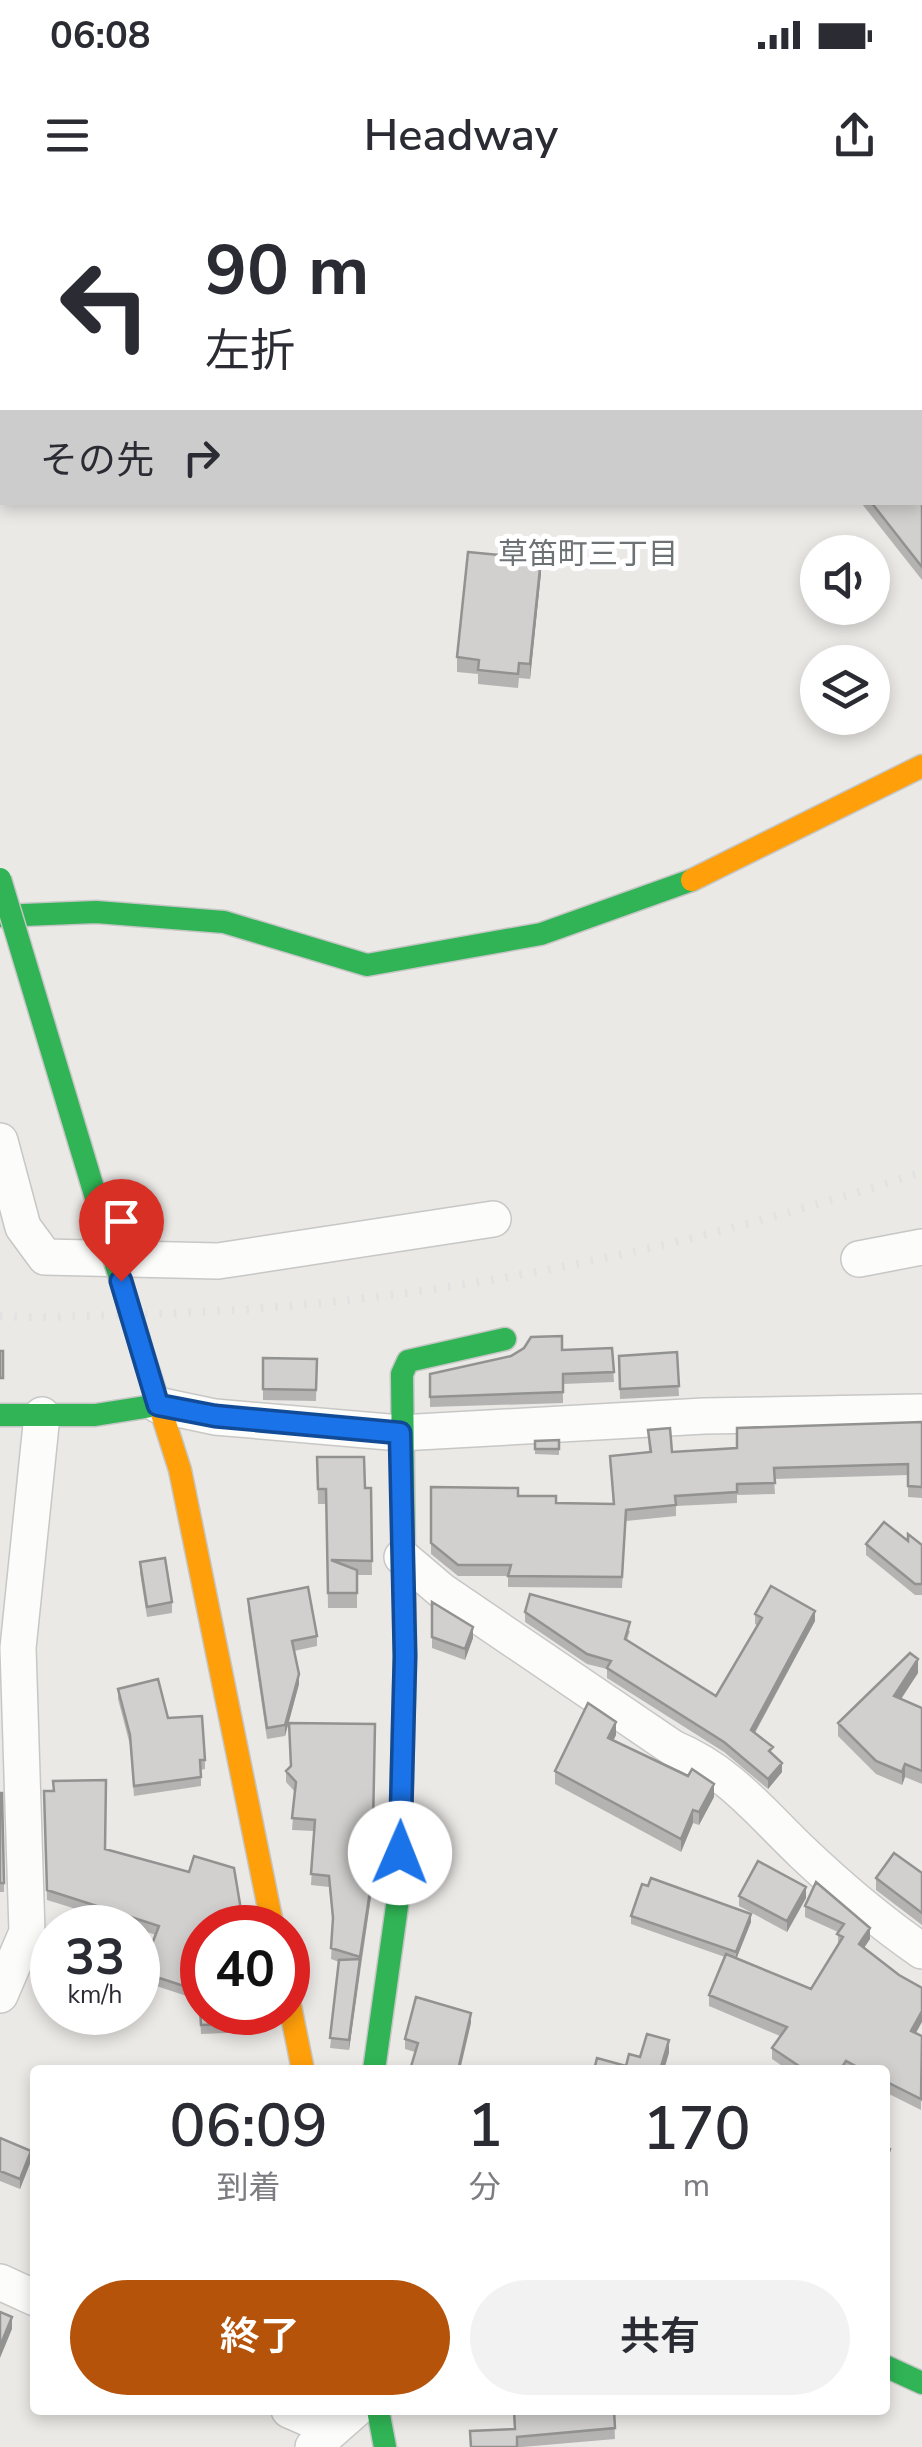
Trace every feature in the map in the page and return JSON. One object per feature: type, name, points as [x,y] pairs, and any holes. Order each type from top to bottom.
[{"type":"street","points":[[0,916],[96,912],[224,922],[367,965],[542,934],[717,870],[922,766]]},
{"type":"street","points":[[0,880],[180,1470],[269,1905]]},
{"type":"street","points":[[0,1140],[23,1227],[44,1257],[218,1262],[493,1219]]},
{"type":"street","points":[[859,1260],[922,1248]]},
{"type":"street","points":[[375,2065],[399,1892],[405,1656],[402,1374],[408,1362],[506,1339]]},
{"type":"street","points":[[0,1414],[95,1415],[158,1405],[215,1416],[400,1433],[704,1416],[922,1412]]},
{"type":"street","points":[[0,1995],[27,1932],[9,1659],[42,1415]]},
{"type":"street","points":[[402,1556],[442,1590],[673,1748],[704,1761],[769,1814],[801,1851],[886,1926],[922,1951]]},
{"type":"street","points":[[295,2035],[301,2065]]},
{"type":"street","points":[[0,2282],[30,2296]]},
{"type":"street","points":[[890,2368],[922,2383]]},
{"type":"street","points":[[300,2415],[333,2428]]},
{"type":"street","points":[[379,2415],[385,2447]]},
{"type":"building","points":[[873,505],[922,505],[922,567]]},
{"type":"building","points":[[468,552],[541,559],[530,664],[519,663],[518,674],[478,670],[479,660],[457,657]]},
{"type":"building","points":[[562,1336],[562,1350],[612,1348],[614,1372],[563,1374],[563,1392],[430,1397],[430,1374],[511,1356],[524,1348],[531,1337]]},
{"type":"building","points":[[3,1351],[3,1378],[0,1378]]},
{"type":"building","points":[[677,1352],[679,1386],[620,1389],[619,1356]]},
{"type":"building","points":[[263,1358],[317,1359],[316,1390],[263,1389]]},
{"type":"building","points":[[922,1422],[922,1487],[908,1486],[908,1464],[774,1468],[775,1483],[737,1484],[737,1492],[675,1496],[676,1505],[626,1510],[622,1577],[508,1576],[511,1565],[458,1565],[431,1543],[431,1487],[518,1488],[518,1496],[556,1496],[556,1503],[614,1504],[610,1456],[651,1452],[648,1430],[670,1428],[672,1452],[737,1448],[737,1428]]},
{"type":"building","points":[[559,1440],[559,1449],[535,1449],[535,1441]]},
{"type":"building","points":[[317,1457],[364,1457],[365,1488],[371,1488],[372,1561],[331,1560],[357,1570],[357,1593],[328,1593],[326,1489],[318,1489]]},
{"type":"building","points":[[884,1522],[908,1541],[908,1534],[922,1545],[922,1584],[915,1584],[866,1544]]},
{"type":"building","points":[[165,1558],[172,1602],[147,1607],[140,1562]]},
{"type":"building","points":[[771,1586],[815,1611],[751,1730],[773,1747],[769,1751],[782,1763],[768,1779],[724,1742],[607,1668],[611,1661],[587,1654],[525,1612],[530,1594],[630,1622],[625,1639],[716,1696],[762,1618],[755,1614]]},
{"type":"building","points":[[308,1587],[317,1636],[292,1641],[299,1674],[285,1725],[267,1728],[248,1599]]},
{"type":"building","points":[[432,1602],[473,1627],[465,1649],[432,1637]]},
{"type":"building","points":[[910,1653],[918,1659],[894,1696],[922,1708],[922,1771],[905,1764],[902,1772],[876,1761],[838,1723]]},
{"type":"building","points":[[158,1679],[168,1718],[202,1716],[205,1760],[200,1760],[201,1777],[134,1786],[130,1735],[118,1689]]},
{"type":"building","points":[[588,1703],[616,1722],[608,1738],[688,1776],[692,1769],[714,1784],[699,1812],[693,1810],[681,1839],[555,1771]]},
{"type":"building","points":[[289,1723],[375,1724],[372,1878],[360,1957],[331,1948],[329,1876],[311,1874],[315,1820],[292,1818],[296,1782],[286,1771],[291,1766]]},
{"type":"building","points":[[106,1780],[105,1849],[189,1872],[194,1856],[234,1868],[240,1905],[180,1905],[180,1985],[160,1978],[160,1905],[94,1905],[47,1890],[44,1791],[54,1791],[53,1781]]},
{"type":"building","points":[[2,1793],[4,1883],[0,1883]]},
{"type":"building","points":[[894,1853],[922,1873],[922,1913],[876,1878]]},
{"type":"building","points":[[758,1861],[806,1887],[787,1921],[739,1896]]},
{"type":"building","points":[[651,1878],[751,1914],[736,1952],[631,1916],[642,1884],[648,1886]]},
{"type":"building","points":[[816,1882],[870,1928],[859,1944],[922,1988],[922,2011],[911,2031],[922,2036],[921,2099],[890,2084],[890,2065],[854,2065],[846,2061],[843,2065],[798,2065],[772,2048],[787,2027],[709,1995],[726,1954],[811,1989],[843,1937],[837,1934],[844,1924],[805,1906]]},
{"type":"building","points":[[360,1959],[349,2040],[330,2038],[339,1960]]},
{"type":"building","points":[[416,1997],[471,2013],[459,2065],[411,2065],[418,2043],[405,2039]]},
{"type":"building","points":[[647,2034],[669,2040],[662,2065],[626,2065],[629,2054],[640,2057]]},
{"type":"building","points":[[597,2058],[622,2065],[595,2065]]},
{"type":"building","points":[[0,2138],[30,2151],[20,2179],[0,2171]]},
{"type":"building","points":[[0,2312],[12,2317],[0,2346]]},
{"type":"building","points":[[514,2415],[614,2415],[615,2428],[517,2437],[517,2447],[471,2447],[470,2431],[515,2429]]},
{"type":"railway","points":[[0,1316],[243,1310],[440,1288],[538,1272],[731,1228],[922,1172]]},
{"type":"traffic: fast","points":[[0,879],[143,1354]]},
{"type":"traffic: fast","points":[[0,916],[96,912],[224,922],[367,965],[541,934],[692,880]]},
{"type":"traffic: fast","points":[[375,2065],[399,1892],[405,1656],[402,1374],[408,1361],[505,1339]]},
{"type":"traffic: fast","points":[[0,1415],[95,1415],[158,1405]]},
{"type":"traffic: fast","points":[[890,2368],[922,2383]]},
{"type":"traffic: fast","points":[[379,2415],[385,2447]]},
{"type":"traffic: slow","points":[[692,880],[922,766]]},
{"type":"traffic: slow","points":[[143,1354],[180,1470],[268,1905]]},
{"type":"traffic: slow","points":[[296,2035],[302,2065]]},
{"type":"district","name":"草笛町三丁目","points":[[588,554]]},
{"type":"route","points":[[121,1281],[158,1405],[215,1416],[400,1433],[405,1656],[400,1853]]}]
